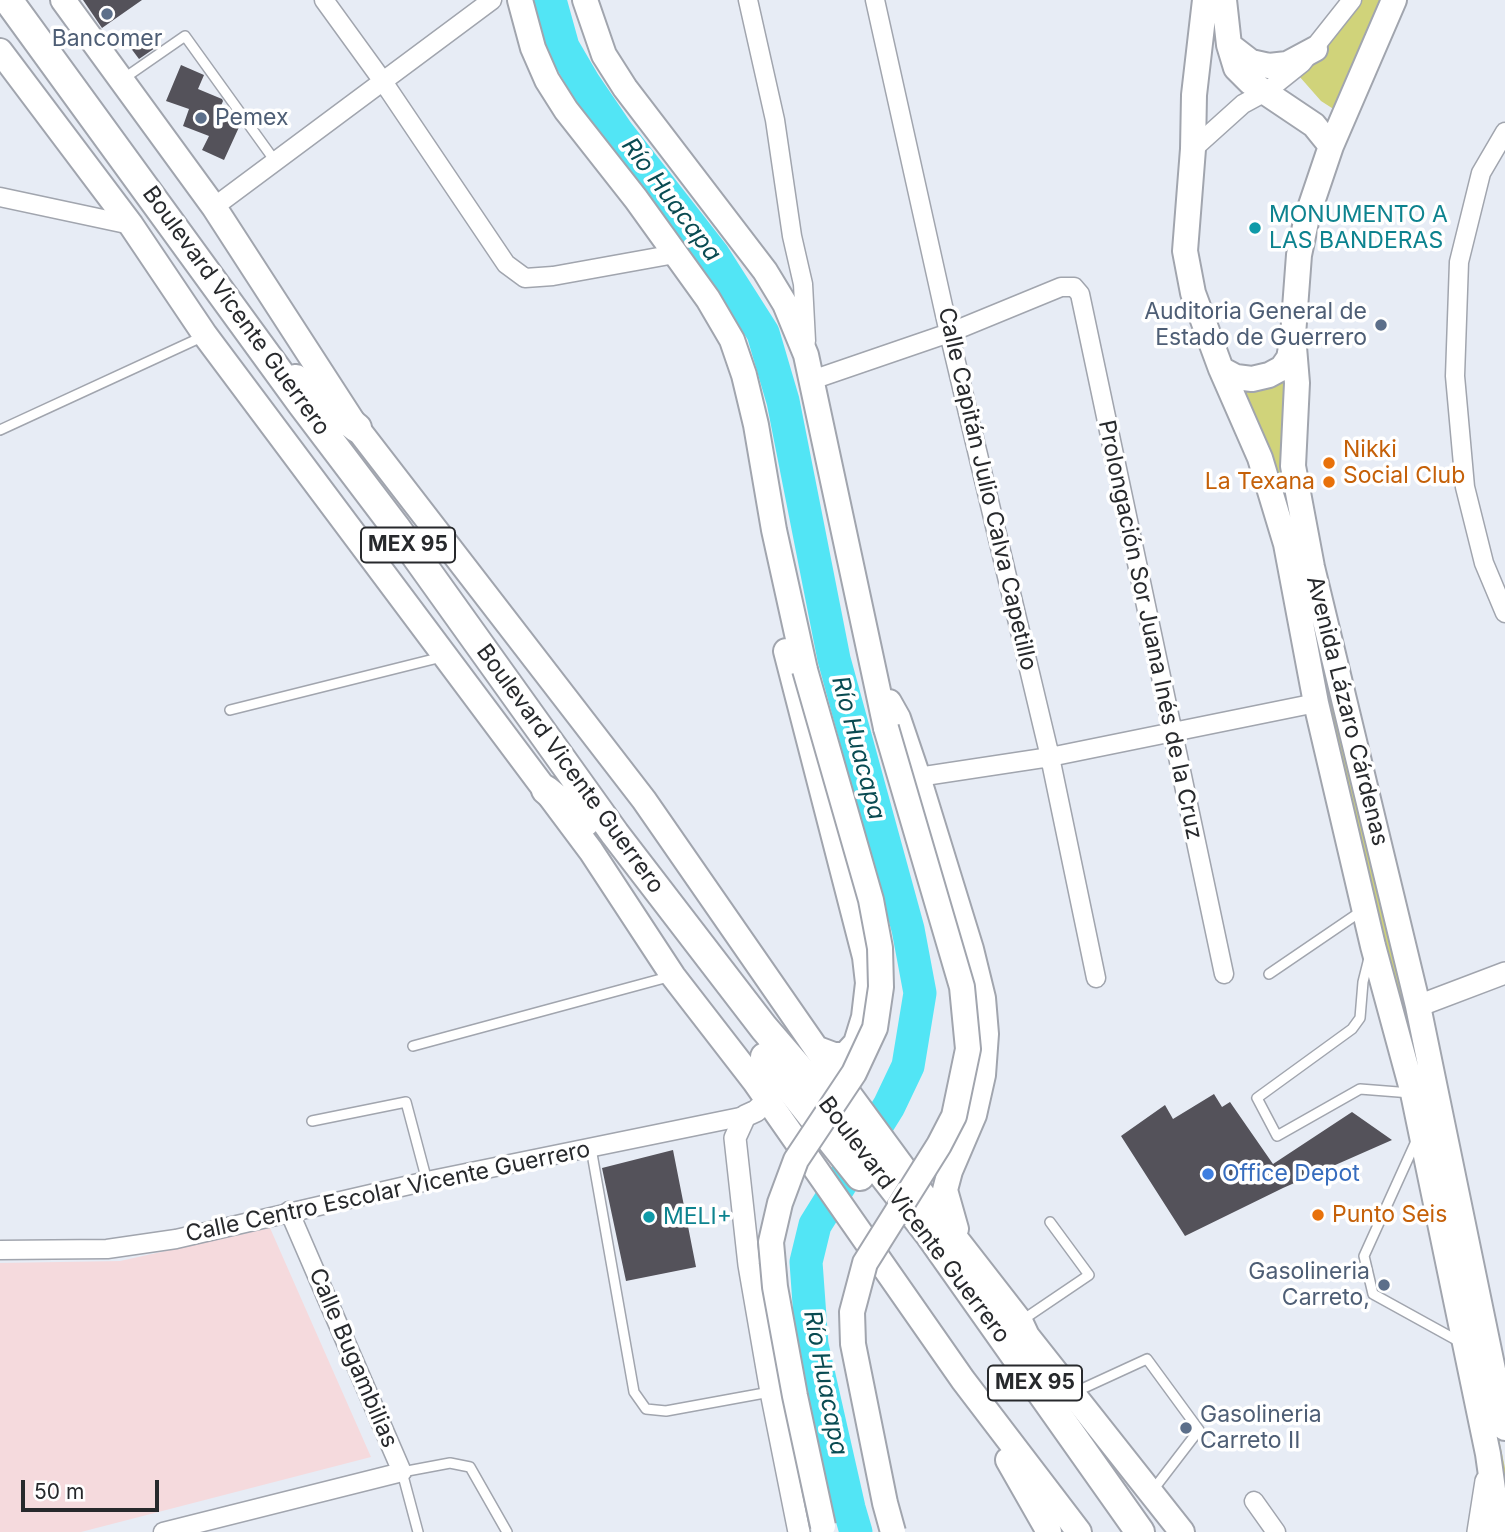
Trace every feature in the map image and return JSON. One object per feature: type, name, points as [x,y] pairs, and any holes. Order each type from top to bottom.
[{"type":"highway","name":"Boulevard Vicente Guerrero","points":[[8,0],[302,404],[396,528],[614,834],[764,1028],[815,1075]]},
{"type":"highway","name":"Boulevard Vicente Guerrero","points":[[0,17],[287,405],[585,822],[627,872],[815,1075],[930,1235],[1122,1532]]},
{"type":"highway","points":[[270,357],[357,428]]},
{"type":"highway","points":[[546,790],[585,822]]},
{"type":"highway","name":"Boulevard Vicente Guerrero","points":[[930,1235],[1059,1395],[1140,1532]]},
{"type":"highway","points":[[1023,1329],[1059,1395]]},
{"type":"main road","name":"Boulevard Vicente Guerrero","points":[[63,0],[214,207],[357,428],[644,800],[815,1075],[930,1235],[960,1243],[1023,1329]]},
{"type":"main road","points":[[520,0],[533,48],[547,80],[566,110],[708,299],[732,340],[756,425],[774,530],[805,670],[871,900],[881,987],[875,1028],[854,1073],[796,1160],[780,1203],[771,1242],[775,1287],[816,1530]]},
{"type":"main road","points":[[585,0],[604,55],[625,88],[765,271],[785,304],[806,355],[886,727],[962,987],[968,1049],[954,1115],[932,1157],[864,1263],[852,1312],[853,1344],[893,1532]]},
{"type":"main road","name":"Avenida Lázaro Cárdenas","points":[[1205,0],[1195,95],[1185,251],[1193,293],[1221,369],[1260,458],[1286,544],[1316,703],[1373,946],[1413,1093],[1488,1454],[1499,1532]]},
{"type":"main road","points":[[1224,0],[1229,45],[1236,68],[1250,82],[1314,125],[1331,146]]},
{"type":"main road","name":"Avenida Lázaro Cárdenas","points":[[1394,0],[1331,146],[1307,217],[1299,255],[1293,335],[1297,383],[1293,466],[1312,567],[1418,1006],[1502,1398],[1505,1428]]},
{"type":"main road","points":[[1229,45],[1251,62],[1269,66],[1287,64],[1315,49]]},
{"type":"main road","name":"Boulevard Vicente Guerrero","points":[[0,51],[131,225],[205,335],[591,851],[673,976],[768,1100],[963,1380],[1079,1532]]},
{"type":"main road","points":[[1221,369],[1236,377],[1252,379],[1269,375],[1282,368],[1289,358],[1293,335]]},
{"type":"main road","points":[[774,530],[770,565],[771,594],[866,957],[864,1017],[856,1042],[845,1055],[834,1055],[815,1075]]},
{"type":"main road","points":[[876,680],[898,718],[918,777],[971,949],[983,998],[983,1075],[974,1115],[950,1171],[945,1190],[947,1206],[960,1243]]},
{"type":"main road","points":[[963,1380],[1049,1532]]},
{"type":"main road","name":"Boulevard Vicente Guerrero","points":[[1059,1395],[1152,1492],[1182,1532]]},
{"type":"street","points":[[324,0],[382,80],[506,264],[525,278],[553,276],[675,254]]},
{"type":"street","points":[[214,207],[492,0]]},
{"type":"street","points":[[748,0],[775,120],[792,236],[803,284],[806,355]]},
{"type":"street","name":"Calle Capitán Julio Calva Capetillo","points":[[875,0],[949,333],[1050,757],[1096,978]]},
{"type":"street","points":[[1193,149],[1243,104],[1267,91],[1302,63],[1352,0]]},
{"type":"street","points":[[1505,132],[1481,173],[1459,262],[1455,376],[1465,486],[1484,563],[1505,613]]},
{"type":"street","points":[[0,197],[131,225]]},
{"type":"street","name":"Prolongación Sor Juana Inés de la Cruz","points":[[949,333],[1062,287],[1074,287],[1080,294],[1224,974]]},
{"type":"street","points":[[812,380],[949,333]]},
{"type":"street","points":[[918,777],[1050,757],[1316,703]]},
{"type":"street","points":[[1418,1006],[1505,973]]},
{"type":"street","name":"Calle Centro Escolar Vicente Guerrero","points":[[0,1250],[107,1249],[176,1239],[427,1181],[745,1116],[756,1111],[768,1100]]},
{"type":"street","points":[[745,1116],[735,1138],[750,1265],[771,1392],[816,1530]]},
{"type":"street","name":"Calle Bugambilias","points":[[163,1532],[402,1472],[289,1211]]},
{"type":"street","points":[[1478,1532],[1488,1454]]},
{"type":"street","points":[[1254,1501],[1276,1532]]},
{"type":"lane","points":[[121,80],[185,36],[275,161]]},
{"type":"lane","points":[[0,430],[205,335]]},
{"type":"lane","points":[[230,710],[446,656]]},
{"type":"lane","points":[[1269,974],[1366,909]]},
{"type":"lane","points":[[1373,946],[1363,982],[1360,1018],[1352,1029],[1257,1098],[1277,1136],[1360,1089],[1413,1093]]},
{"type":"lane","points":[[413,1046],[673,976]]},
{"type":"lane","points":[[312,1121],[406,1102],[427,1181]]},
{"type":"lane","points":[[1420,1131],[1364,1256],[1373,1294],[1464,1344]]},
{"type":"lane","points":[[591,1148],[634,1392],[646,1409],[666,1411],[771,1392]]},
{"type":"lane","points":[[1023,1329],[1089,1275],[1050,1222]]},
{"type":"lane","points":[[1059,1395],[1147,1359],[1199,1430],[1152,1492]]},
{"type":"lane","points":[[418,1532],[402,1472],[450,1463],[470,1467],[507,1532]]},
{"type":"shaded area","points":[[270,1228],[371,1457],[81,1532],[0,1532],[0,1263],[120,1261]]},
{"type":"green space","points":[[1362,0],[1380,0],[1335,110],[1321,101],[1299,76],[1331,42]]},
{"type":"green space","points":[[1286,374],[1411,1016],[1505,1468],[1505,1501],[1239,385]]},
{"type":"building","name":"Bancomer","points":[[83,0],[142,0],[102,28]]},
{"type":"building","points":[[143,32],[155,48],[139,59],[127,43]]},
{"type":"building","points":[[181,65],[204,75],[198,89],[222,99],[217,115],[240,125],[224,160],[202,150],[209,136],[183,126],[189,109],[166,101]]},
{"type":"building","name":"Office Depot","points":[[1214,1094],[1222,1107],[1230,1102],[1273,1164],[1352,1112],[1392,1140],[1283,1188],[1185,1236],[1121,1136],[1165,1105],[1173,1119]]},
{"type":"building","name":"MELI+","points":[[673,1150],[696,1267],[626,1281],[602,1168]]},
{"type":"waterway","name":"Río Huacapa","points":[[550,0],[563,47],[584,83],[618,133],[714,256],[763,333],[783,401],[834,659],[908,929],[920,993],[908,1066],[889,1106],[815,1225],[806,1262],[812,1345],[856,1532]]},
{"type":"place","name":"Bancomer","points":[[107,14]]},
{"type":"place","name":"Pemex","points":[[201,118]]},
{"type":"place","name":"MONUMENTO A LAS BANDERAS","points":[[1255,228]]},
{"type":"place","name":"Auditoria General de Estado de Guerrero","points":[[1381,325]]},
{"type":"place","name":"Nikki Social Club","points":[[1329,463]]},
{"type":"place","name":"La Texana","points":[[1329,482]]},
{"type":"place","name":"Office Depot","points":[[1208,1174]]},
{"type":"place","name":"Punto Seis","points":[[1318,1215]]},
{"type":"place","name":"MELI+","points":[[649,1217]]},
{"type":"place","name":"Gasolineria Carreto,","points":[[1384,1285]]},
{"type":"place","name":"Gasolineria Carreto II","points":[[1186,1428]]}]
